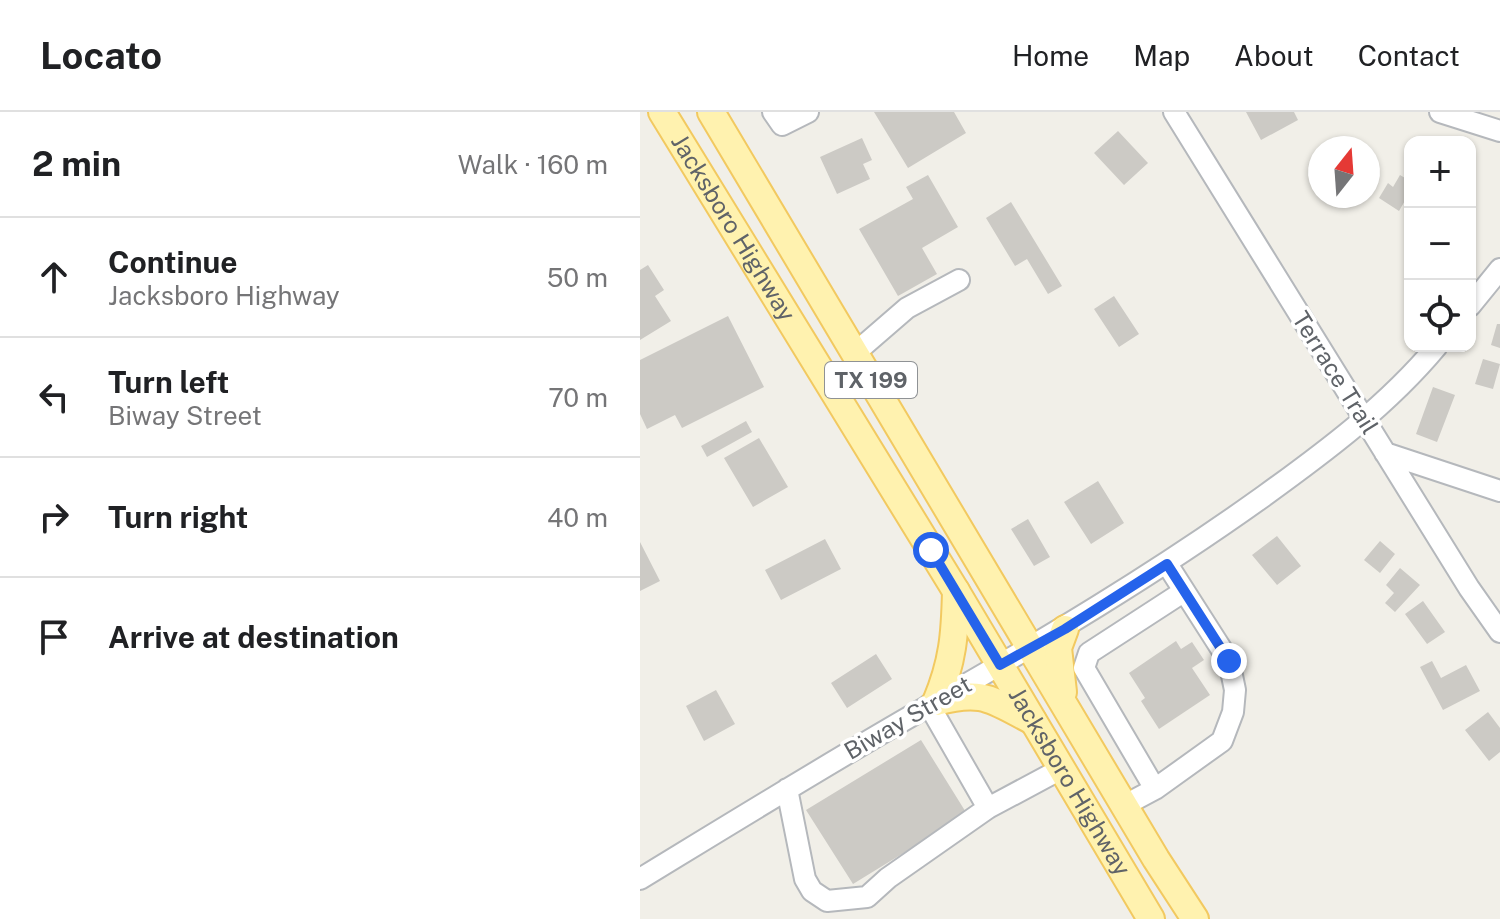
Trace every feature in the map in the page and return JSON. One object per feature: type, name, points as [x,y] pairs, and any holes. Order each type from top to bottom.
[{"type":"main road","name":"Jacksboro Highway","points":[[662,112],[956,591],[1151,919]]},
{"type":"main road","name":"Jacksboro Highway","points":[[711,112],[1156,859],[1195,919]]},
{"type":"main road","points":[[822,373],[855,353]]},
{"type":"main road","points":[[933,704],[948,674],[954,649],[956,591]]},
{"type":"main road","points":[[1064,704],[1058,648],[1065,629]]},
{"type":"main road","points":[[933,704],[965,694],[980,696],[1033,721]]},
{"type":"street","points":[[773,112],[782,125],[808,112]]},
{"type":"street","name":"Terrace Trail","points":[[1174,112],[1363,419],[1500,632]]},
{"type":"street","points":[[1440,112],[1500,131]]},
{"type":"street","points":[[1476,299],[1500,269]]},
{"type":"street","points":[[855,353],[907,308],[959,280]]},
{"type":"street","name":"Biway Street","points":[[640,879],[787,789],[1065,629],[1167,564],[1337,443],[1432,352]]},
{"type":"street","points":[[1385,453],[1500,491]]},
{"type":"street","points":[[1125,805],[1155,789],[1222,741],[1233,712],[1235,690],[1229,661],[1167,564]]},
{"type":"street","points":[[1155,789],[1084,668],[1089,653],[1183,592]]},
{"type":"street","points":[[933,704],[988,808]]},
{"type":"street","points":[[787,789],[805,879],[812,891],[827,901],[867,897],[888,878],[988,808],[1061,769]]},
{"type":"building","points":[[874,112],[954,112],[966,133],[908,168]]},
{"type":"building","points":[[1246,112],[1294,112],[1298,120],[1261,140]]},
{"type":"building","points":[[1118,131],[1148,163],[1124,185],[1094,153]]},
{"type":"building","points":[[862,138],[872,160],[863,164],[870,179],[837,194],[820,157]]},
{"type":"building","points":[[928,175],[958,227],[922,248],[937,274],[898,296],[859,229],[913,199],[906,187]]},
{"type":"building","points":[[1400,175],[1404,177],[1404,202],[1399,211],[1380,199],[1388,183],[1393,187]]},
{"type":"building","points":[[1011,202],[1062,286],[1048,294],[1027,259],[1015,266],[986,218]]},
{"type":"building","points":[[648,265],[664,290],[655,296],[671,321],[640,340],[640,270]]},
{"type":"building","points":[[1114,296],[1139,334],[1119,347],[1094,309]]},
{"type":"building","points":[[728,316],[764,387],[682,428],[675,415],[647,429],[640,414],[640,360]]},
{"type":"building","points":[[1497,324],[1500,324],[1500,348],[1491,345]]},
{"type":"building","points":[[1483,359],[1500,364],[1493,389],[1475,384]]},
{"type":"building","points":[[1433,387],[1455,395],[1437,442],[1416,434]]},
{"type":"building","points":[[746,421],[752,432],[707,457],[701,446]]},
{"type":"building","points":[[759,438],[788,487],[753,507],[724,458]]},
{"type":"building","points":[[1098,481],[1124,523],[1091,544],[1064,502]]},
{"type":"building","points":[[1028,519],[1050,557],[1034,566],[1011,529]]},
{"type":"building","points":[[1277,536],[1301,566],[1277,585],[1252,555]]},
{"type":"building","points":[[825,539],[841,569],[781,600],[765,570]]},
{"type":"building","points":[[1380,541],[1395,554],[1380,573],[1364,560]]},
{"type":"building","points":[[640,542],[660,581],[640,591]]},
{"type":"building","points":[[1400,568],[1420,585],[1395,612],[1385,603],[1394,593],[1386,585]]},
{"type":"building","points":[[1423,601],[1445,632],[1427,644],[1405,614]]},
{"type":"building","points":[[1176,641],[1181,649],[1192,642],[1204,660],[1192,668],[1210,695],[1159,729],[1141,701],[1145,698],[1129,673]]},
{"type":"building","points":[[876,654],[892,679],[847,708],[831,683]]},
{"type":"building","points":[[1432,661],[1441,678],[1466,665],[1480,691],[1443,710],[1420,667]]},
{"type":"building","points":[[716,690],[735,724],[704,741],[686,706]]},
{"type":"building","points":[[1488,712],[1500,728],[1500,752],[1489,761],[1465,730]]},
{"type":"building","points":[[921,740],[967,814],[853,884],[806,810]]},
{"type":"route","points":[[931,550],[1000,665],[1065,629],[1167,564],[1229,661]]}]
